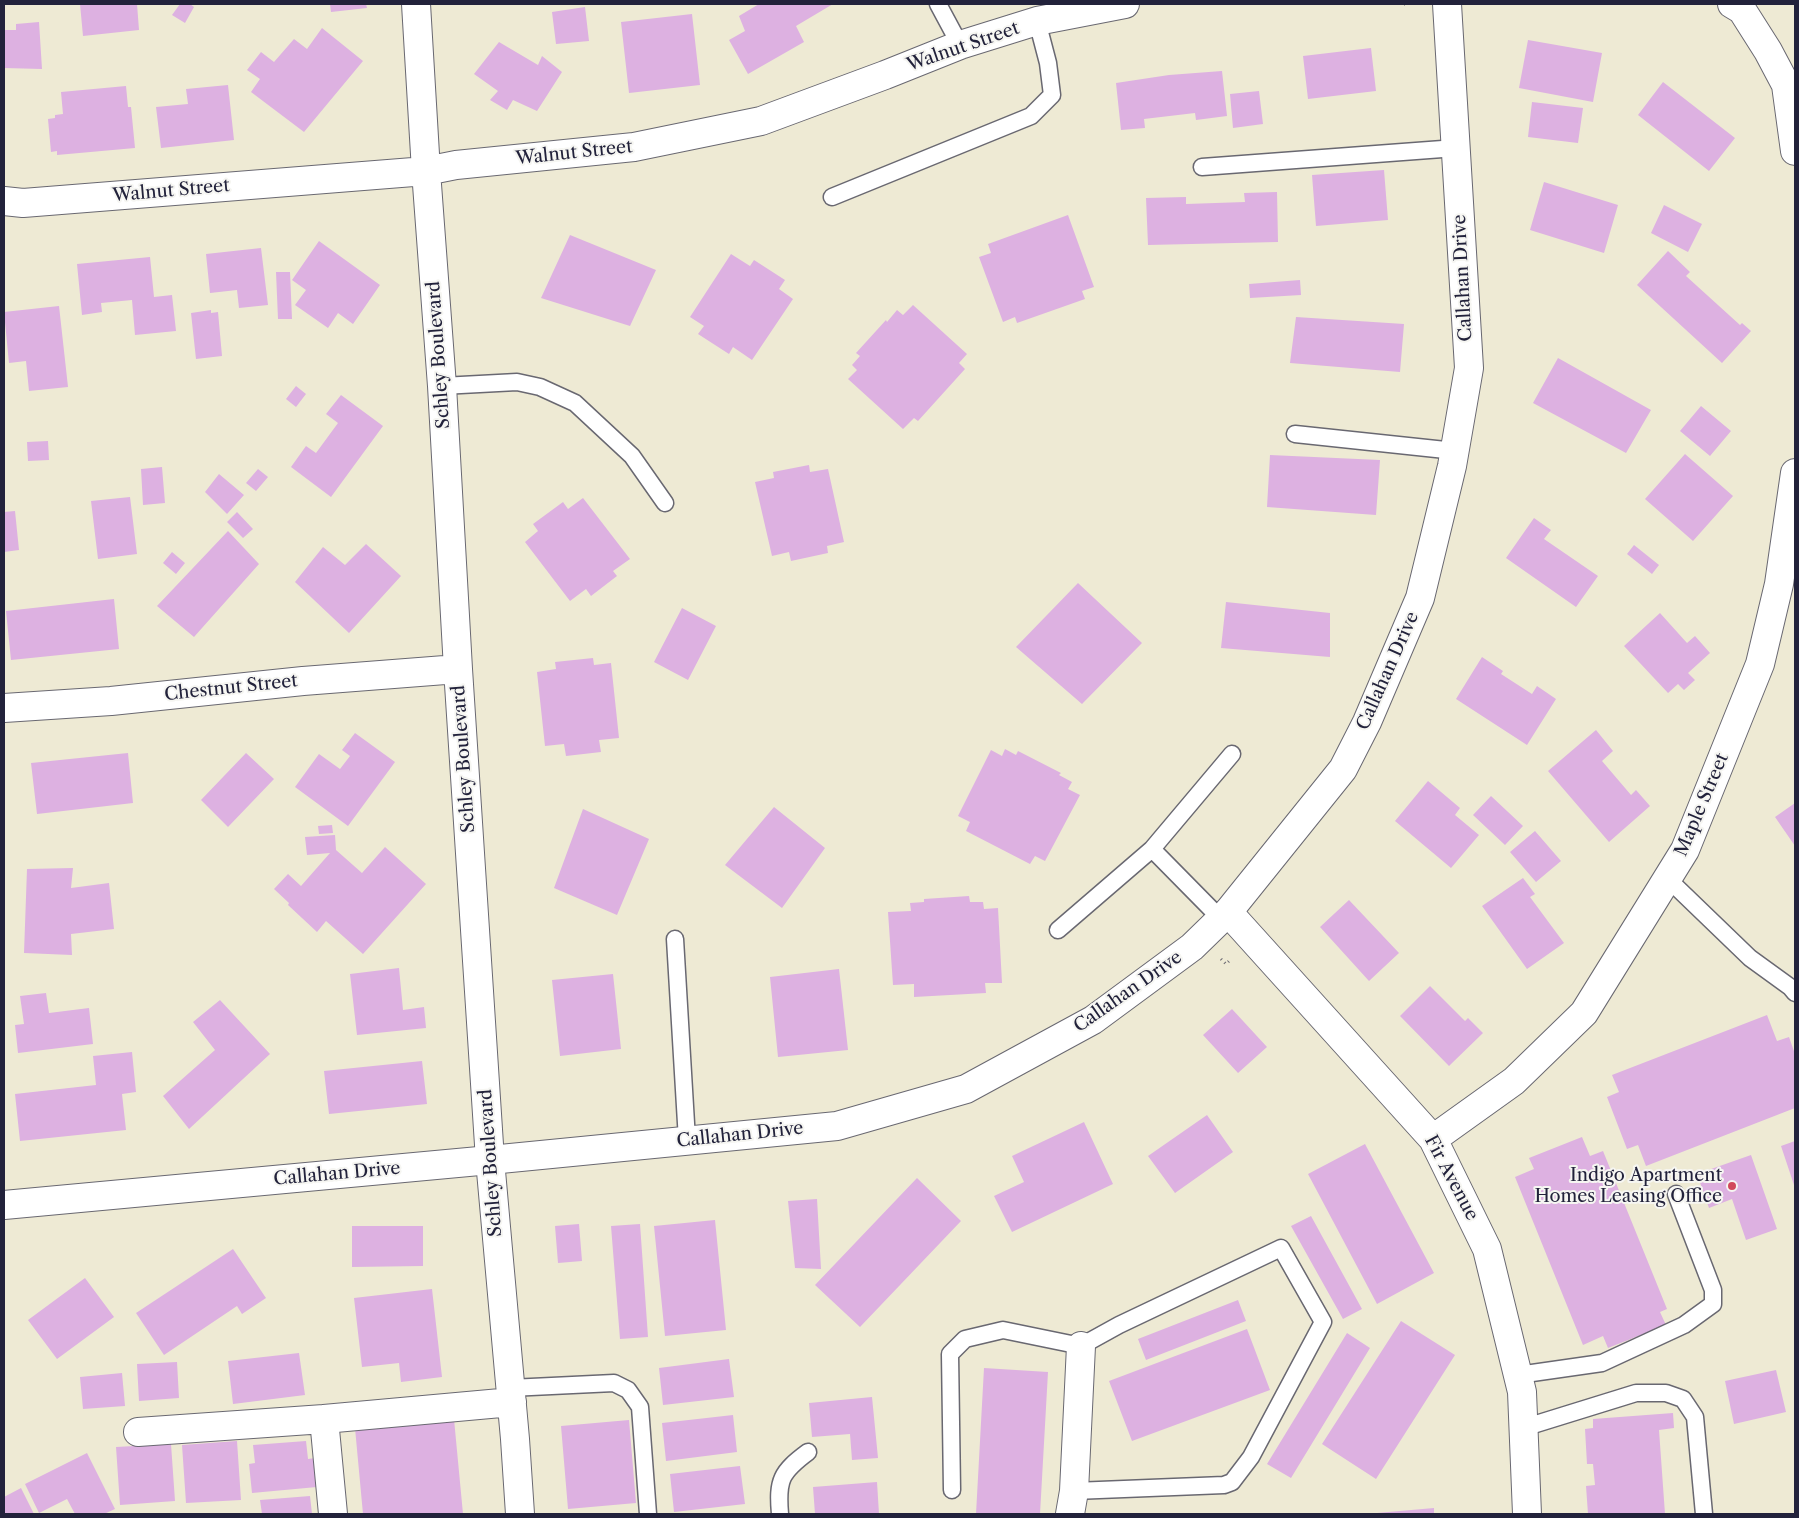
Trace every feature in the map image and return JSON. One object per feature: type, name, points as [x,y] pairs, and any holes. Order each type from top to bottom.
[{"type":"street","name":"Schley Boulevard","points":[[416,4],[442,386],[458,669],[490,1160],[520,1514]]},
{"type":"street","name":"Walnut Street","points":[[4,201],[23,203],[426,171],[456,165],[634,147],[761,121],[960,45],[1037,21],[1125,4]]},
{"type":"street","name":"Callahan Drive","points":[[4,1205],[837,1126],[966,1089],[1093,1020],[1192,947],[1224,915],[1343,769],[1367,722],[1420,598],[1455,451],[1469,368],[1447,4]]},
{"type":"street","points":[[1732,4],[1742,10],[1768,51],[1786,85],[1795,151]]},
{"type":"street","name":"Maple Street","points":[[1434,1139],[1514,1082],[1584,1013],[1685,850],[1760,664],[1779,584],[1795,473]]},
{"type":"street","name":"Chestnut Street","points":[[4,708],[111,701],[303,681],[458,669]]},
{"type":"street","name":"Fir Avenue","points":[[1224,915],[1434,1139],[1487,1250],[1522,1392],[1528,1514]]},
{"type":"street","points":[[1072,1503],[1081,1346]]},
{"type":"street","points":[[138,1432],[324,1419],[511,1395]]},
{"type":"street","points":[[324,1419],[333,1514]]},
{"type":"lane","points":[[938,4],[960,45]]},
{"type":"lane","points":[[832,197],[1031,116],[1052,95],[1048,63],[1037,21]]},
{"type":"lane","points":[[1202,167],[1456,148]]},
{"type":"lane","points":[[442,386],[517,382],[540,387],[575,403],[632,456],[665,503]]},
{"type":"lane","points":[[1295,434],[1455,451]]},
{"type":"lane","points":[[1058,930],[1152,849],[1232,754]]},
{"type":"lane","points":[[1152,849],[1224,915]]},
{"type":"lane","points":[[1667,878],[1750,958],[1790,987],[1795,993]]},
{"type":"lane","points":[[675,939],[687,1140]]},
{"type":"lane","points":[[1518,1376],[1602,1363],[1684,1325],[1713,1304],[1713,1290],[1676,1194]]},
{"type":"lane","points":[[952,1490],[950,1354],[965,1338],[1003,1330],[1081,1346],[1119,1324],[1281,1248],[1322,1322],[1251,1457],[1232,1482],[1224,1485],[1072,1503]]},
{"type":"lane","points":[[511,1395],[614,1383],[628,1390],[640,1407],[648,1514]]},
{"type":"lane","points":[[1523,1428],[1636,1392],[1666,1392],[1683,1399],[1695,1417],[1704,1514]]},
{"type":"lane","points":[[780,1514],[778,1496],[780,1482],[788,1467],[808,1452]]},
{"type":"building","points":[[80,4],[137,4],[139,30],[83,36]]},
{"type":"building","points":[[180,4],[190,4],[194,7],[185,23],[172,15]]},
{"type":"building","points":[[330,4],[366,4],[367,8],[331,12]]},
{"type":"building","points":[[759,4],[833,4],[796,26],[804,42],[748,74],[729,40],[745,31],[739,16]]},
{"type":"building","points":[[585,7],[589,41],[556,44],[552,12]]},
{"type":"building","points":[[692,14],[700,85],[629,93],[621,22]]},
{"type":"building","points":[[39,22],[42,69],[4,68],[4,30],[16,30],[16,24]]},
{"type":"building","points":[[322,28],[363,61],[304,132],[251,92],[260,79],[247,70],[261,52],[274,62],[294,39],[307,49]]},
{"type":"building","points":[[1528,40],[1602,53],[1593,102],[1519,88]]},
{"type":"building","points":[[499,42],[538,65],[542,56],[562,72],[537,111],[513,100],[507,110],[490,100],[498,91],[474,74]]},
{"type":"building","points":[[1371,48],[1376,91],[1308,99],[1303,56]]},
{"type":"building","points":[[1222,71],[1227,116],[1196,120],[1195,113],[1144,119],[1145,128],[1121,130],[1116,83],[1169,75]]},
{"type":"building","points":[[1663,82],[1735,138],[1709,171],[1638,115]]},
{"type":"building","points":[[228,85],[234,140],[161,148],[156,107],[188,104],[186,89]]},
{"type":"building","points":[[126,86],[128,107],[131,107],[135,148],[57,155],[57,151],[51,152],[48,119],[55,118],[55,115],[63,114],[61,92]]},
{"type":"building","points":[[1259,91],[1263,124],[1233,128],[1230,94]]},
{"type":"building","points":[[1532,102],[1583,108],[1578,143],[1528,137]]},
{"type":"building","points":[[1384,170],[1388,220],[1316,226],[1312,175]]},
{"type":"building","points":[[1544,182],[1618,205],[1604,253],[1530,230]]},
{"type":"building","points":[[1277,192],[1278,242],[1148,245],[1146,198],[1186,197],[1186,204],[1245,202],[1244,193]]},
{"type":"building","points":[[1664,205],[1702,224],[1688,252],[1651,233]]},
{"type":"building","points":[[1068,215],[1094,287],[1082,291],[1085,299],[1017,323],[1015,317],[1003,322],[979,257],[991,253],[988,244]]},
{"type":"building","points":[[570,235],[656,270],[630,326],[541,298]]},
{"type":"building","points":[[319,241],[380,285],[353,324],[338,313],[328,328],[295,305],[306,290],[292,280]]},
{"type":"building","points":[[261,248],[268,305],[239,308],[237,290],[210,293],[206,254]]},
{"type":"building","points":[[1668,251],[1690,272],[1686,276],[1740,325],[1742,323],[1751,331],[1722,363],[1637,285]]},
{"type":"building","points":[[731,254],[750,266],[754,260],[785,280],[779,289],[793,299],[752,360],[733,347],[729,354],[698,334],[704,326],[690,317]]},
{"type":"building","points":[[150,257],[154,297],[172,295],[176,331],[135,335],[132,300],[101,303],[102,312],[82,315],[77,264]]},
{"type":"building","points":[[276,272],[290,272],[292,319],[278,319]]},
{"type":"building","points":[[1300,280],[1301,295],[1250,298],[1249,284]]},
{"type":"building","points":[[913,305],[967,354],[959,363],[965,369],[918,421],[914,418],[903,429],[848,379],[857,370],[852,365],[860,356],[856,353],[897,310],[903,315]]},
{"type":"building","points":[[59,306],[68,387],[29,391],[26,361],[9,363],[4,312]]},
{"type":"building","points":[[211,310],[211,313],[218,312],[222,356],[196,359],[191,313]]},
{"type":"building","points":[[1296,317],[1404,324],[1400,372],[1290,363]]},
{"type":"building","points":[[1558,358],[1651,410],[1626,453],[1533,403]]},
{"type":"building","points":[[296,386],[306,394],[296,407],[286,399]]},
{"type":"building","points":[[341,395],[383,426],[331,497],[291,467],[306,446],[316,453],[338,423],[326,414]]},
{"type":"building","points":[[1701,406],[1731,431],[1710,456],[1680,431]]},
{"type":"building","points":[[48,441],[49,460],[28,461],[27,442]]},
{"type":"building","points":[[1685,454],[1733,496],[1693,541],[1645,499]]},
{"type":"building","points":[[1270,455],[1380,460],[1376,515],[1267,507]]},
{"type":"building","points":[[809,465],[810,472],[828,469],[844,542],[827,546],[828,553],[791,561],[789,552],[772,556],[755,482],[774,478],[773,472]]},
{"type":"building","points":[[162,467],[165,503],[143,505],[141,469]]},
{"type":"building","points":[[258,469],[268,477],[256,491],[246,483]]},
{"type":"building","points":[[219,474],[244,495],[227,514],[205,492]]},
{"type":"building","points":[[130,497],[137,554],[98,559],[91,501]]},
{"type":"building","points":[[583,498],[630,559],[613,571],[617,576],[591,596],[586,589],[570,601],[525,542],[538,531],[533,524],[563,502],[568,509]]},
{"type":"building","points":[[15,511],[19,550],[4,552],[4,512]]},
{"type":"building","points":[[237,512],[253,529],[243,538],[227,522]]},
{"type":"building","points":[[1534,518],[1551,530],[1544,539],[1598,576],[1576,607],[1506,558]]},
{"type":"building","points":[[228,531],[259,564],[194,637],[157,606]]},
{"type":"building","points":[[366,544],[401,576],[349,633],[295,582],[323,547],[345,565]]},
{"type":"building","points":[[1634,545],[1659,565],[1652,574],[1627,554]]},
{"type":"building","points":[[172,552],[185,563],[176,574],[163,563]]},
{"type":"building","points":[[1078,583],[1142,643],[1082,704],[1016,647]]},
{"type":"building","points":[[114,599],[119,649],[11,660],[6,611]]},
{"type":"building","points":[[1226,602],[1330,613],[1330,657],[1221,648]]},
{"type":"building","points":[[682,608],[716,626],[688,680],[654,662]]},
{"type":"building","points":[[1660,613],[1687,643],[1695,636],[1710,653],[1688,673],[1695,680],[1684,690],[1678,684],[1668,693],[1624,646]]},
{"type":"building","points":[[1482,657],[1503,671],[1501,674],[1532,694],[1537,686],[1556,699],[1527,745],[1456,699]]},
{"type":"building","points":[[593,658],[594,665],[611,663],[619,738],[599,740],[601,752],[566,756],[564,744],[545,746],[537,672],[556,669],[555,662]]},
{"type":"building","points":[[1596,730],[1613,751],[1602,761],[1631,795],[1636,790],[1650,806],[1609,842],[1548,771]]},
{"type":"building","points":[[355,733],[395,762],[348,826],[295,787],[319,754],[340,769],[350,756],[342,750]]},
{"type":"building","points":[[1005,749],[1016,755],[1018,751],[1061,773],[1059,775],[1072,782],[1068,789],[1080,795],[1045,861],[1035,856],[1030,864],[966,831],[970,822],[958,816],[991,750],[1002,756]]},
{"type":"building","points":[[128,753],[133,803],[37,814],[31,763]]},
{"type":"building","points":[[246,753],[274,779],[228,827],[201,800]]},
{"type":"building","points":[[1428,781],[1460,808],[1455,815],[1479,835],[1451,868],[1395,821]]},
{"type":"building","points":[[1491,796],[1523,826],[1505,845],[1473,815]]},
{"type":"building","points":[[1795,803],[1795,846],[1775,817]]},
{"type":"building","points":[[774,807],[825,848],[782,908],[725,865]]},
{"type":"building","points":[[583,809],[649,839],[617,915],[554,888]]},
{"type":"building","points":[[332,825],[333,833],[319,834],[318,826]]},
{"type":"building","points":[[1535,831],[1561,861],[1536,882],[1510,852]]},
{"type":"building","points":[[335,835],[336,850],[362,873],[385,847],[426,884],[363,954],[326,921],[317,932],[274,889],[288,874],[301,886],[330,853],[307,855],[305,837]]},
{"type":"building","points":[[73,868],[71,888],[109,883],[114,929],[71,934],[72,955],[24,953],[27,869]]},
{"type":"building","points":[[1523,878],[1535,894],[1530,897],[1564,943],[1527,969],[1482,906]]},
{"type":"building","points":[[969,896],[970,902],[983,902],[984,909],[998,908],[1002,983],[985,983],[986,993],[914,997],[914,984],[893,985],[888,912],[911,911],[910,903],[924,902],[924,899]]},
{"type":"building","points":[[1349,900],[1399,953],[1369,981],[1320,927]]},
{"type":"building","points":[[399,968],[403,1010],[424,1007],[426,1028],[357,1035],[350,974]]},
{"type":"building","points":[[839,969],[848,1050],[778,1057],[770,977]]},
{"type":"building","points":[[613,974],[621,1049],[560,1056],[552,980]]},
{"type":"building","points":[[1430,986],[1465,1021],[1468,1018],[1483,1033],[1449,1066],[1400,1016]]},
{"type":"building","points":[[46,993],[49,1013],[89,1008],[93,1044],[18,1053],[15,1025],[24,1024],[20,996]]},
{"type":"building","points":[[220,1000],[270,1054],[189,1129],[163,1096],[215,1050],[193,1022]]},
{"type":"building","points":[[1232,1009],[1267,1047],[1238,1073],[1203,1035]]},
{"type":"building","points":[[1767,1015],[1777,1041],[1789,1037],[1795,1054],[1795,1108],[1646,1166],[1638,1145],[1627,1149],[1607,1097],[1619,1092],[1612,1075]]},
{"type":"building","points":[[132,1052],[136,1092],[122,1094],[126,1130],[20,1141],[15,1094],[96,1085],[93,1056]]},
{"type":"building","points":[[422,1061],[427,1104],[329,1114],[324,1071]]},
{"type":"building","points":[[1207,1115],[1233,1152],[1175,1193],[1148,1156]]},
{"type":"building","points":[[1084,1122],[1113,1184],[1012,1232],[994,1196],[1024,1182],[1012,1156]]},
{"type":"building","points":[[1582,1137],[1590,1156],[1603,1151],[1667,1309],[1660,1312],[1666,1325],[1608,1348],[1603,1336],[1583,1345],[1515,1177],[1534,1169],[1529,1158]]},
{"type":"building","points":[[1795,1141],[1795,1188],[1781,1146]]},
{"type":"building","points":[[1365,1144],[1434,1273],[1377,1304],[1308,1174]]},
{"type":"building","name":"Indigo Apartment Homes Leasing Office","points":[[1751,1155],[1777,1229],[1746,1240],[1732,1199],[1709,1208],[1697,1174]]},
{"type":"building","points":[[917,1178],[961,1221],[860,1327],[815,1285]]},
{"type":"building","points":[[817,1199],[821,1269],[795,1268],[788,1201]]},
{"type":"building","points":[[1311,1216],[1362,1309],[1343,1319],[1291,1226]]},
{"type":"building","points":[[715,1220],[726,1330],[665,1336],[654,1226]]},
{"type":"building","points":[[579,1224],[582,1261],[558,1263],[555,1226]]},
{"type":"building","points":[[640,1224],[648,1337],[620,1339],[611,1226]]},
{"type":"building","points":[[352,1226],[423,1226],[423,1266],[352,1267]]},
{"type":"building","points":[[233,1249],[266,1298],[242,1314],[237,1306],[164,1355],[136,1313]]},
{"type":"building","points":[[85,1278],[114,1317],[57,1359],[28,1320]]},
{"type":"building","points":[[432,1289],[442,1377],[401,1382],[399,1363],[362,1367],[354,1298]]},
{"type":"building","points":[[1238,1300],[1246,1321],[1146,1360],[1138,1339]]},
{"type":"building","points":[[1401,1321],[1455,1355],[1376,1479],[1322,1444]]},
{"type":"building","points":[[1247,1329],[1270,1390],[1132,1441],[1109,1381]]},
{"type":"building","points":[[1347,1333],[1370,1348],[1291,1478],[1267,1464]]},
{"type":"building","points":[[299,1353],[305,1395],[233,1404],[228,1361]]},
{"type":"building","points":[[729,1359],[734,1397],[663,1405],[659,1368]]},
{"type":"building","points":[[177,1362],[179,1398],[139,1401],[137,1364]]},
{"type":"building","points":[[984,1368],[1048,1372],[1040,1514],[976,1514]]},
{"type":"building","points":[[1776,1370],[1786,1412],[1734,1424],[1725,1381]]},
{"type":"building","points":[[122,1373],[125,1406],[83,1409],[80,1377]]},
{"type":"building","points":[[872,1397],[878,1458],[852,1460],[850,1434],[812,1437],[809,1403]]},
{"type":"building","points":[[1673,1413],[1674,1428],[1659,1430],[1665,1514],[1588,1514],[1586,1486],[1595,1485],[1593,1464],[1587,1464],[1585,1429],[1593,1428],[1593,1419]]},
{"type":"building","points":[[733,1415],[737,1452],[666,1461],[662,1423]]},
{"type":"building","points":[[454,1419],[463,1514],[363,1514],[355,1428]]},
{"type":"building","points":[[629,1420],[636,1503],[568,1509],[561,1426]]},
{"type":"building","points":[[237,1441],[241,1500],[186,1503],[182,1445]]},
{"type":"building","points":[[306,1441],[308,1459],[315,1458],[317,1487],[252,1493],[249,1464],[255,1463],[253,1445]]},
{"type":"building","points":[[171,1444],[175,1501],[120,1505],[116,1447]]},
{"type":"building","points":[[87,1453],[115,1509],[104,1514],[75,1514],[67,1499],[39,1513],[25,1484]]},
{"type":"building","points":[[740,1466],[745,1504],[674,1512],[670,1474]]},
{"type":"building","points":[[877,1482],[879,1514],[815,1514],[813,1487]]},
{"type":"building","points":[[21,1488],[34,1514],[4,1514],[4,1497]]},
{"type":"building","points":[[310,1496],[312,1514],[262,1514],[260,1500]]},
{"type":"building","points":[[1434,1508],[1434,1514],[1377,1514],[1377,1513]]},
{"type":"place","name":"Indigo Apartment Homes Leasing Office","points":[[1732,1186]]}]
